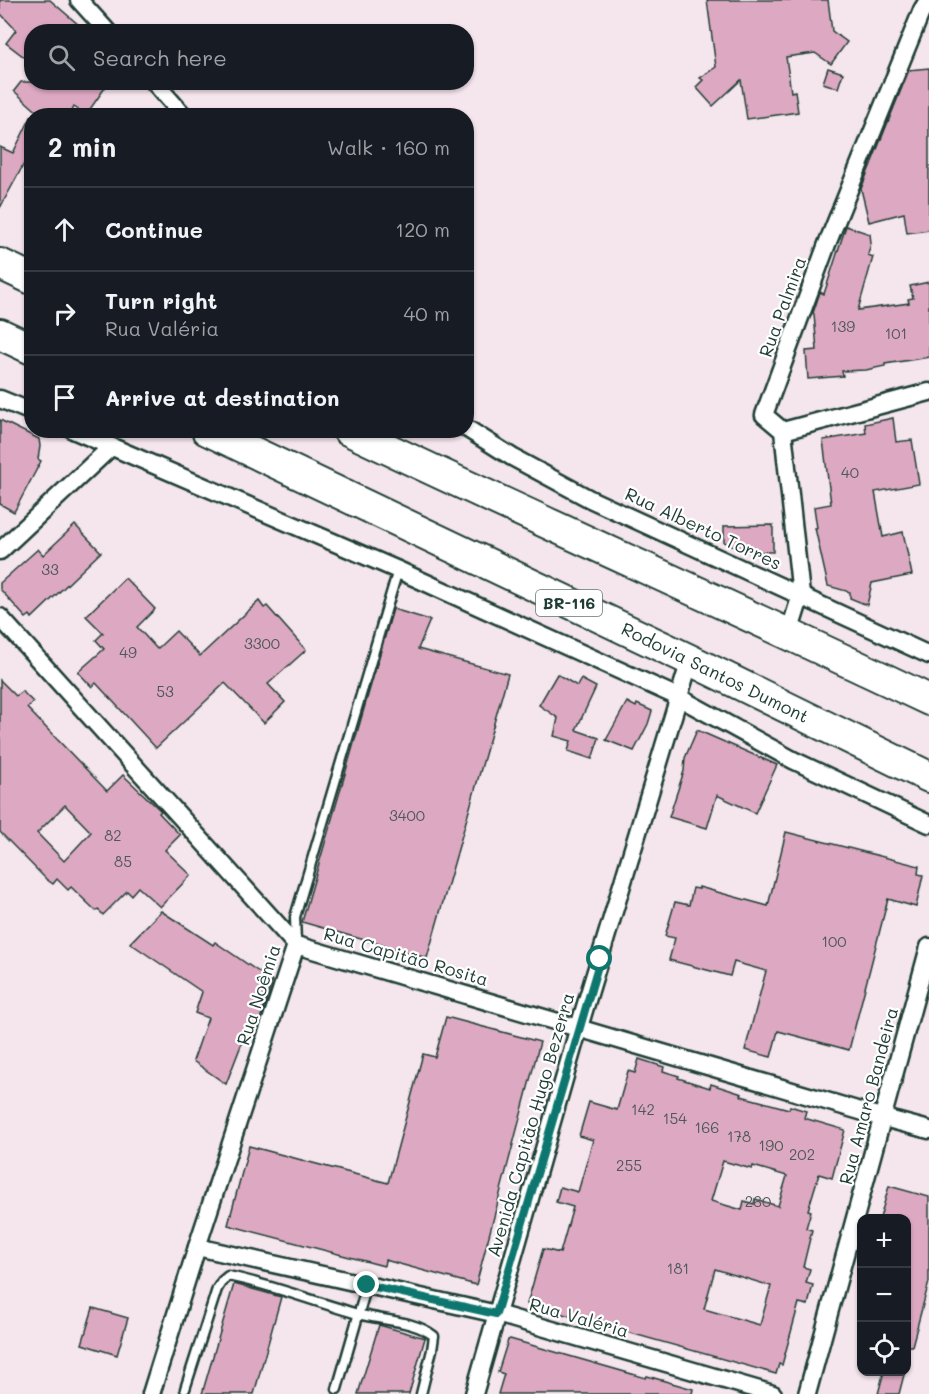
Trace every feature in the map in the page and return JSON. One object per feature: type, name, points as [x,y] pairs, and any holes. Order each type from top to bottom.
[{"type":"highway","points":[[0,264],[24,275]]},
{"type":"highway","points":[[0,334],[24,345]]},
{"type":"highway","name":"Rodovia Santos Dumont","points":[[224,438],[690,660],[929,777]]},
{"type":"highway","points":[[364,438],[453,481],[789,633],[929,700]]},
{"type":"street","points":[[79,0],[101,24]]},
{"type":"street","name":"Rua Palmira","points":[[783,431],[764,415],[876,119],[928,0]]},
{"type":"street","points":[[161,90],[177,108]]},
{"type":"street","points":[[789,633],[801,595],[783,431],[929,392]]},
{"type":"street","points":[[0,399],[24,409]]},
{"type":"street","name":"Rua Alberto Torres","points":[[474,433],[512,457],[590,499],[929,655]]},
{"type":"street","points":[[91,438],[398,570],[678,697],[793,760],[929,824]]},
{"type":"street","points":[[0,551],[111,447]]},
{"type":"street","name":"Rua Capitão Rosita","points":[[0,616],[296,945],[929,1130]]},
{"type":"street","name":"Avenida Capitão Hugo Bezerra","points":[[474,1394],[579,1027],[690,660]]},
{"type":"street","name":"Rua Noêmia","points":[[152,1394],[197,1246],[296,945]]},
{"type":"street","name":"Rua Amaro Bandeira","points":[[807,1394],[929,947]]},
{"type":"street","name":"Rua Valéria","points":[[197,1246],[496,1314],[773,1394]]},
{"type":"lane","name":"Rua Noêmia","points":[[296,945],[295,917],[398,570]]},
{"type":"lane","points":[[185,1389],[217,1289],[228,1276],[360,1314],[424,1329],[434,1336],[421,1394]]},
{"type":"lane","points":[[337,1389],[367,1285]]},
{"type":"building","points":[[0,0],[50,0],[78,24],[24,24],[24,57],[6,43],[16,30],[0,13]]},
{"type":"building","points":[[707,0],[828,0],[832,31],[847,42],[831,64],[815,53],[786,57],[791,92],[795,91],[798,112],[747,119],[741,80],[713,106],[696,87],[703,80],[700,78],[716,67]]},
{"type":"building","points":[[828,68],[843,73],[838,88],[823,83]]},
{"type":"building","points":[[929,68],[929,230],[907,233],[904,213],[869,222],[861,189],[909,70]]},
{"type":"building","points":[[21,82],[24,82],[24,90],[103,90],[91,108],[33,108],[14,91]]},
{"type":"building","points":[[24,131],[24,164],[0,208],[0,147],[13,153]]},
{"type":"building","points":[[846,226],[870,234],[871,243],[868,255],[873,257],[858,310],[909,303],[908,299],[913,298],[910,286],[929,282],[929,357],[885,364],[885,366],[866,370],[842,371],[843,376],[808,379],[806,351],[817,350],[813,313],[820,292],[824,294]]},
{"type":"building","points":[[893,418],[896,442],[912,440],[919,484],[875,492],[883,537],[903,532],[912,575],[872,583],[867,605],[850,598],[850,592],[828,586],[815,528],[817,528],[814,507],[831,504],[823,440],[866,433],[865,424]]},
{"type":"building","points":[[0,420],[24,432],[24,438],[39,439],[38,459],[41,461],[14,512],[0,504]]},
{"type":"building","points":[[75,525],[101,552],[32,618],[30,615],[26,618],[0,589],[0,583],[38,549],[43,555]]},
{"type":"building","points":[[773,525],[773,552],[743,551],[724,542],[724,526]]},
{"type":"building","points":[[125,578],[155,609],[137,627],[157,649],[176,631],[200,656],[259,601],[264,608],[267,606],[306,650],[268,684],[285,702],[264,723],[225,683],[156,748],[96,683],[92,687],[78,672],[104,649],[96,640],[103,633],[86,616]]},
{"type":"building","points":[[393,609],[430,620],[418,649],[508,674],[427,958],[302,922]]},
{"type":"building","points":[[557,674],[577,686],[581,679],[596,687],[576,730],[599,738],[592,759],[568,751],[571,741],[554,736],[558,718],[539,705]]},
{"type":"building","points":[[0,680],[16,696],[22,691],[33,702],[27,708],[107,791],[123,775],[161,811],[159,813],[180,835],[165,850],[191,875],[160,907],[138,887],[131,895],[127,891],[103,915],[71,887],[68,890],[57,879],[53,884],[46,879],[0,832]],"holes":[[[65,805],[91,832],[64,861],[37,833]]]},
{"type":"building","points":[[627,702],[652,711],[634,751],[606,740]]},
{"type":"building","points":[[697,730],[777,765],[755,813],[717,795],[707,828],[669,817],[684,771],[685,758]]},
{"type":"building","points":[[786,832],[919,866],[918,874],[923,875],[916,907],[888,899],[849,1050],[778,1031],[771,1057],[745,1050],[766,971],[734,962],[730,976],[669,960],[675,938],[665,936],[675,902],[689,905],[693,888],[699,889],[699,887],[768,906]]},
{"type":"building","points":[[161,911],[213,945],[215,942],[272,981],[254,1039],[245,1035],[226,1084],[193,1061],[208,1018],[195,1013],[202,992],[130,943]]},
{"type":"building","points":[[446,1017],[540,1042],[476,1285],[385,1260],[384,1266],[228,1225],[249,1146],[388,1183],[423,1054],[435,1057]]},
{"type":"building","points":[[639,1059],[664,1067],[663,1071],[679,1076],[678,1078],[710,1088],[711,1084],[742,1094],[741,1096],[789,1109],[790,1106],[806,1111],[804,1118],[845,1130],[832,1178],[819,1174],[808,1210],[811,1211],[806,1228],[812,1230],[803,1267],[810,1269],[806,1283],[813,1285],[808,1305],[799,1303],[782,1365],[779,1364],[776,1374],[527,1304],[543,1249],[560,1253],[573,1207],[556,1202],[560,1187],[578,1192],[593,1140],[579,1136],[589,1102],[617,1110],[628,1071],[635,1073]],"holes":[[[723,1161],[752,1169],[753,1166],[787,1176],[778,1206],[755,1199],[754,1204],[744,1201],[742,1210],[711,1201]],[[715,1269],[771,1286],[760,1325],[704,1309]]]},
{"type":"building","points":[[889,1186],[929,1197],[929,1282],[912,1346],[911,1214],[881,1214]]},
{"type":"building","points":[[234,1284],[281,1297],[254,1394],[202,1394]]},
{"type":"building","points":[[93,1308],[128,1318],[117,1355],[82,1344]]},
{"type":"building","points":[[379,1325],[425,1338],[409,1394],[358,1394]]},
{"type":"building","points":[[510,1339],[693,1389],[692,1394],[498,1394],[504,1374],[498,1372]]},
{"type":"building","points":[[883,1376],[904,1376],[899,1394],[878,1394]]},
{"type":"route","points":[[367,1285],[496,1314],[600,959]]}]
